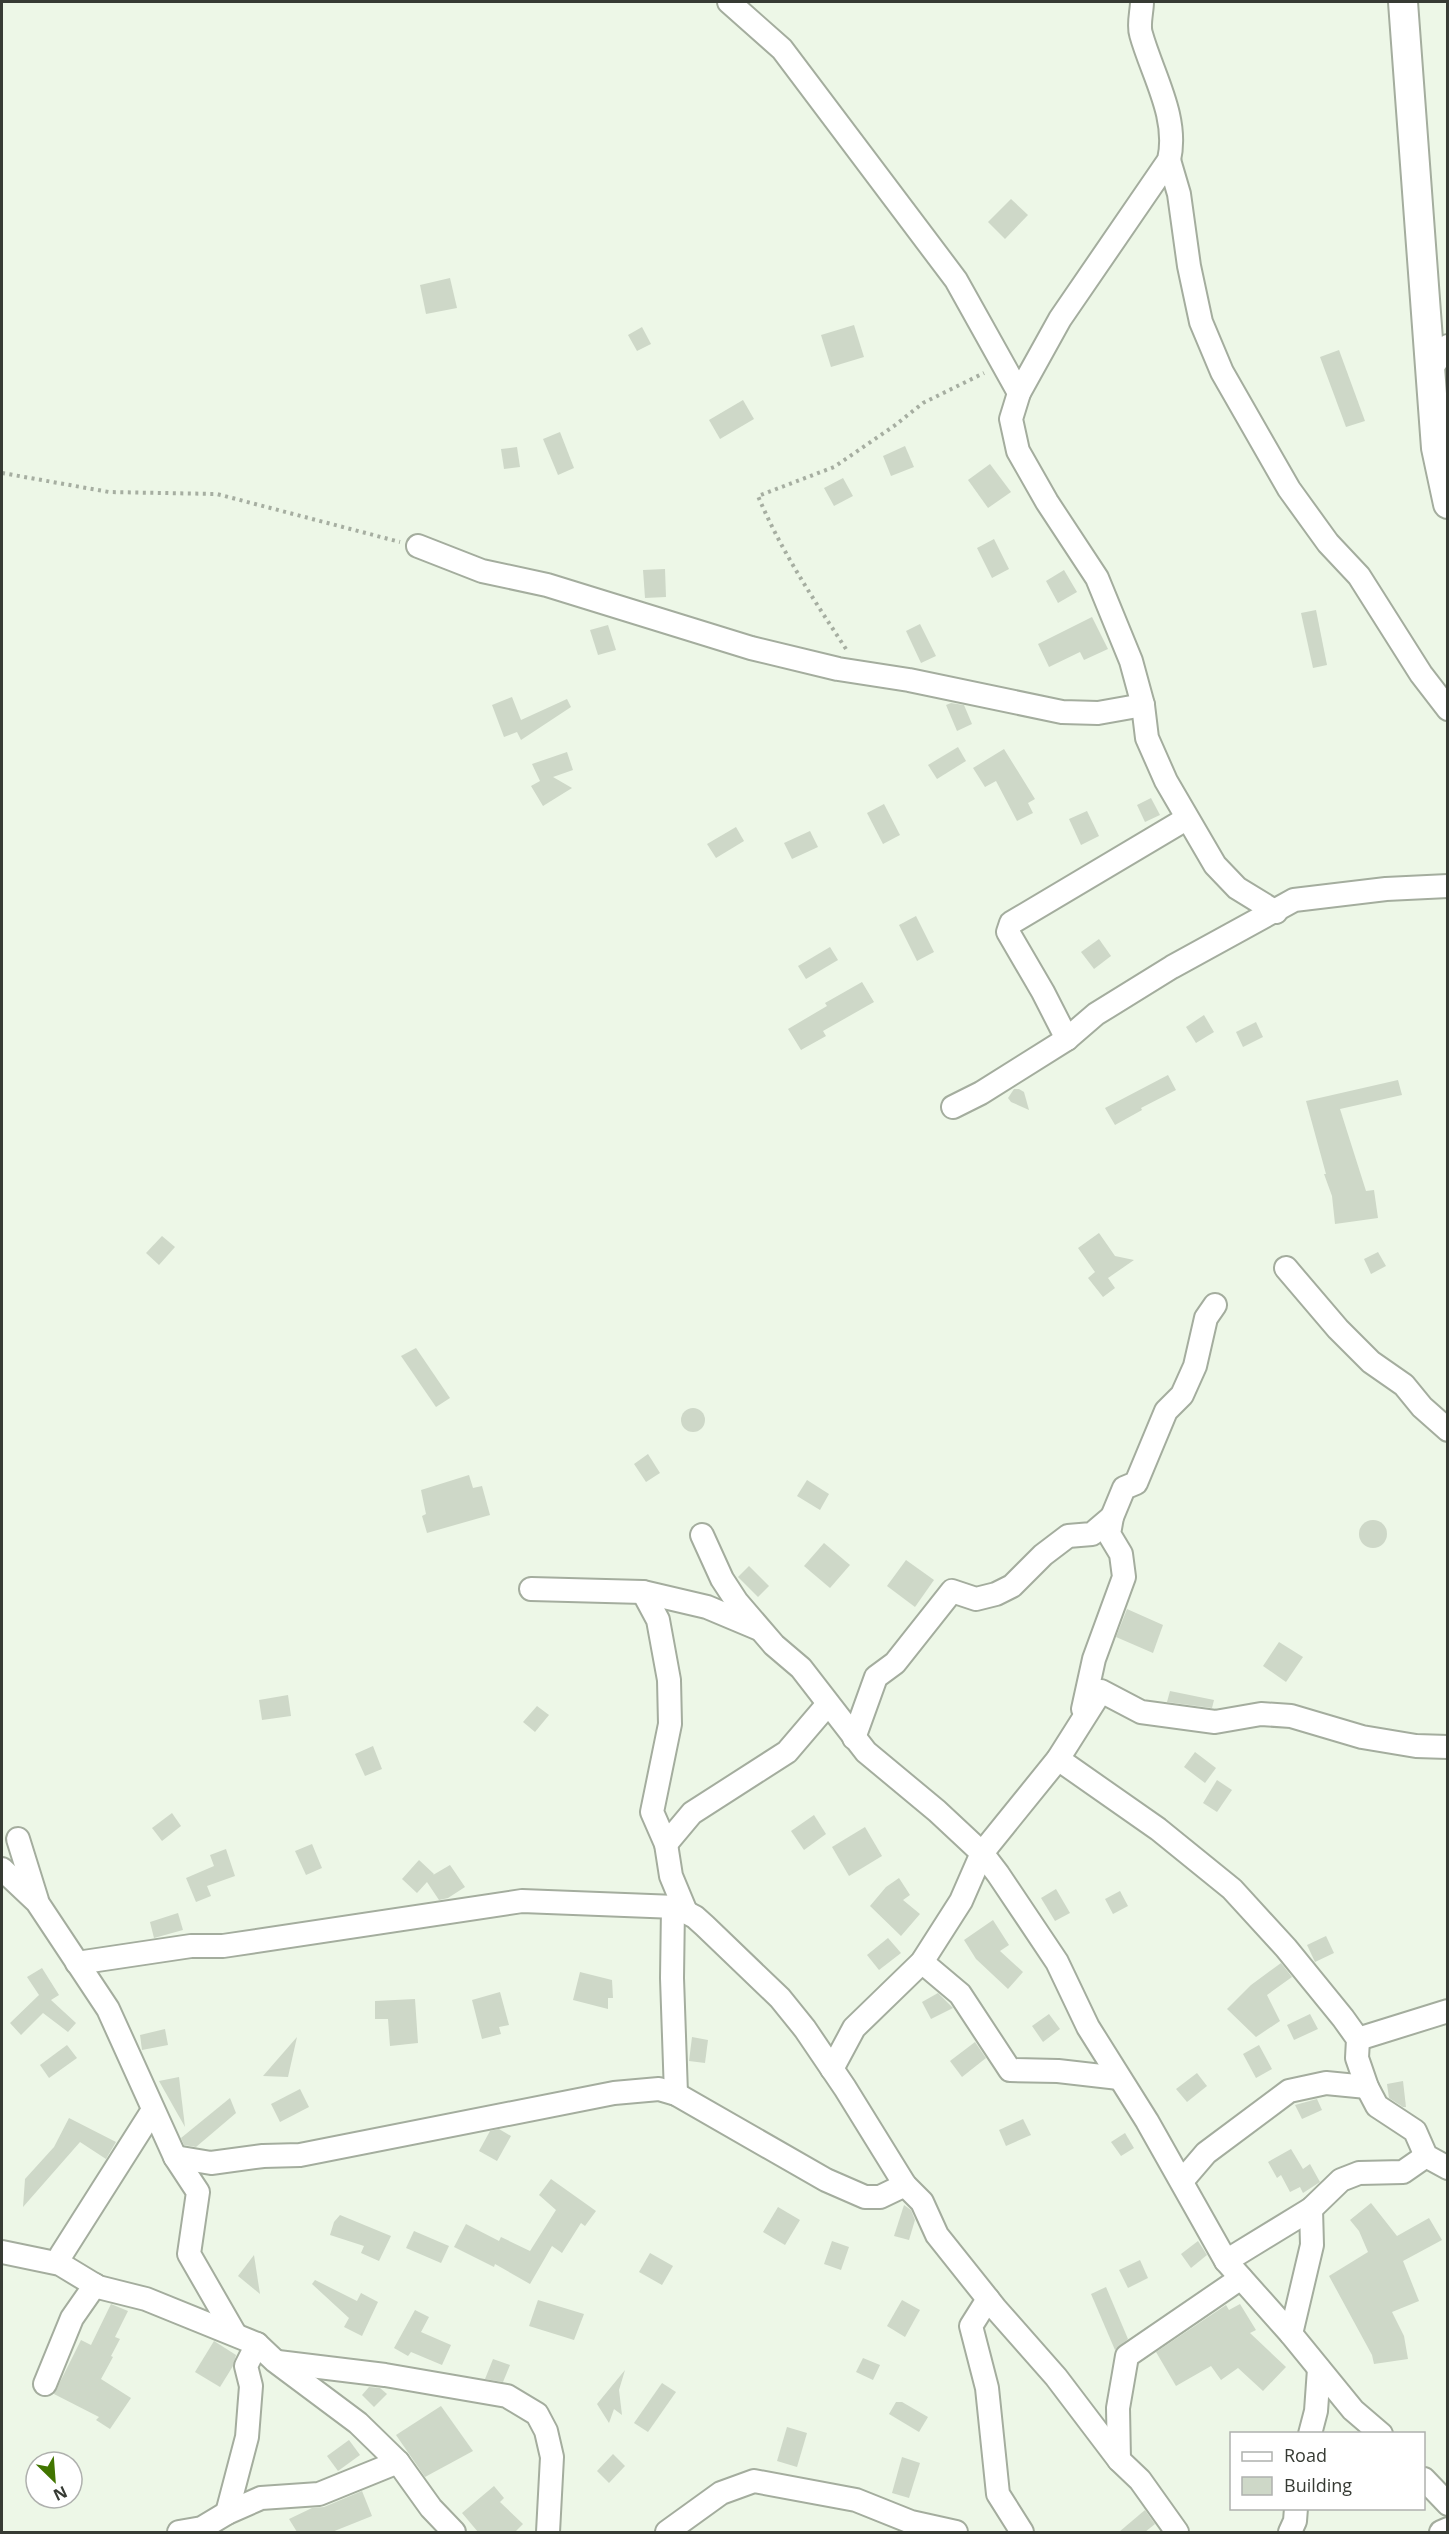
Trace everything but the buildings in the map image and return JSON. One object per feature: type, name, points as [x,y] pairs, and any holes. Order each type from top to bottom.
[{"type":"main road","points":[[1403,2],[1430,370],[1442,445],[1448,504]]},
{"type":"street","points":[[729,2],[782,49],[956,280],[1019,393]]},
{"type":"street","points":[[1142,2],[1140,32],[1165,98],[1172,147],[1169,160],[1060,319],[1019,393],[1011,419],[1018,451],[1097,578],[1131,662],[1143,705],[1147,738],[1186,819],[1215,865],[1237,888],[1276,912]]},
{"type":"street","points":[[1169,160],[1179,194],[1198,312],[1222,372],[1289,489],[1328,543],[1359,576],[1421,675],[1448,709]]},
{"type":"street","points":[[1430,370],[1448,346]]},
{"type":"street","points":[[418,546],[482,571],[547,585],[751,648],[861,673],[1062,712],[1098,713],[1143,705]]},
{"type":"street","points":[[1067,1040],[1043,992],[1008,932],[1011,923],[1186,819]]},
{"type":"street","points":[[953,1107],[981,1094],[1067,1040],[1096,1014],[1172,967],[1276,912],[1294,900],[1386,889],[1448,886]]},
{"type":"street","points":[[1286,1268],[1338,1329],[1371,1362],[1404,1385],[1422,1407],[1448,1430]]},
{"type":"street","points":[[1079,1725],[1094,1659],[1124,1577],[1121,1554],[1109,1534],[1112,1517],[1124,1488],[1136,1483],[1166,1411],[1182,1395],[1196,1365],[1206,1318],[1215,1305]]},
{"type":"street","points":[[854,1738],[876,1677],[895,1663],[952,1591],[976,1599],[996,1594],[1012,1586],[1043,1555],[1068,1536],[1092,1533],[1112,1517]]},
{"type":"street","points":[[702,1535],[722,1579],[737,1602],[774,1645],[801,1668],[866,1752],[937,1811],[982,1853],[998,1874],[1057,1962],[1088,2027],[1182,2181],[1226,2261],[1291,2334],[1353,2410],[1380,2432]]},
{"type":"street","points":[[531,1589],[643,1592],[707,1607],[761,1630]]},
{"type":"street","points":[[643,1592],[658,1620],[669,1680],[670,1724],[652,1812],[666,1845],[680,1910],[672,1978],[676,2094]]},
{"type":"street","points":[[832,2069],[854,2028],[922,1962],[961,1900],[982,1853],[1058,1759],[1101,1691],[1141,1712],[1215,1722],[1262,1714],[1292,1716],[1362,1737],[1416,1746],[1448,1747]]},
{"type":"street","points":[[666,1845],[692,1813],[787,1752],[828,1704]]},
{"type":"street","points":[[1058,1759],[1158,1829],[1232,1889],[1286,1948],[1358,2039],[1357,2058],[1367,2087],[1377,2106],[1415,2131],[1426,2156],[1448,2168]]},
{"type":"street","points":[[37,1902],[18,1839],[2,1868],[37,1902],[108,2008],[175,2157],[198,2192],[189,2254],[236,2334]]},
{"type":"street","points":[[77,1963],[191,1946],[232,1945],[522,1901],[680,1910],[705,1926],[780,1998],[832,2069],[905,2185],[922,2202],[937,2235],[988,2299],[1056,2377],[1119,2460],[1140,2480],[1177,2532]]},
{"type":"street","points":[[922,1962],[960,1994],[1010,2070],[1058,2071],[1119,2078]]},
{"type":"street","points":[[1358,2039],[1448,2011]]},
{"type":"street","points":[[1182,2181],[1206,2153],[1290,2091],[1326,2083],[1367,2087]]},
{"type":"street","points":[[175,2157],[211,2163],[263,2156],[300,2155],[614,2093],[659,2089],[676,2094],[826,2180],[865,2197],[880,2197],[905,2185]]},
{"type":"street","points":[[60,2264],[61,2255],[153,2110]]},
{"type":"street","points":[[1226,2261],[1311,2209],[1341,2180],[1359,2173],[1403,2172],[1426,2156]]},
{"type":"street","points":[[1291,2334],[1312,2245],[1311,2209]]},
{"type":"street","points":[[2,2252],[60,2264],[95,2285],[146,2299],[257,2344],[275,2361],[358,2423],[398,2462],[431,2508],[454,2532]]},
{"type":"street","points":[[1119,2460],[1118,2408],[1127,2356],[1240,2278]]},
{"type":"street","points":[[45,2384],[72,2318],[95,2285]]},
{"type":"street","points":[[988,2299],[971,2326],[987,2388],[998,2494],[1022,2532]]},
{"type":"street","points":[[227,2513],[247,2438],[250,2386],[246,2366],[257,2344]]},
{"type":"street","points":[[275,2361],[386,2375],[507,2396],[537,2415],[546,2431],[552,2457],[548,2532]]},
{"type":"street","points":[[1310,2432],[1316,2410],[1319,2369]]},
{"type":"street","points":[[179,2532],[202,2528],[227,2513],[261,2498],[319,2494],[398,2462]]},
{"type":"street","points":[[1425,2480],[1448,2504]]},
{"type":"street","points":[[667,2532],[721,2493],[754,2481],[856,2500],[911,2522],[956,2532]]},
{"type":"street","points":[[1290,2532],[1295,2521],[1296,2510]]},
{"type":"street","points":[[1441,2532],[1448,2529]]},
{"type":"path","points":[[861,673],[776,537],[758,496],[834,467],[923,403],[1003,364]]},
{"type":"path","points":[[2,473],[109,492],[217,494],[418,546]]}]
